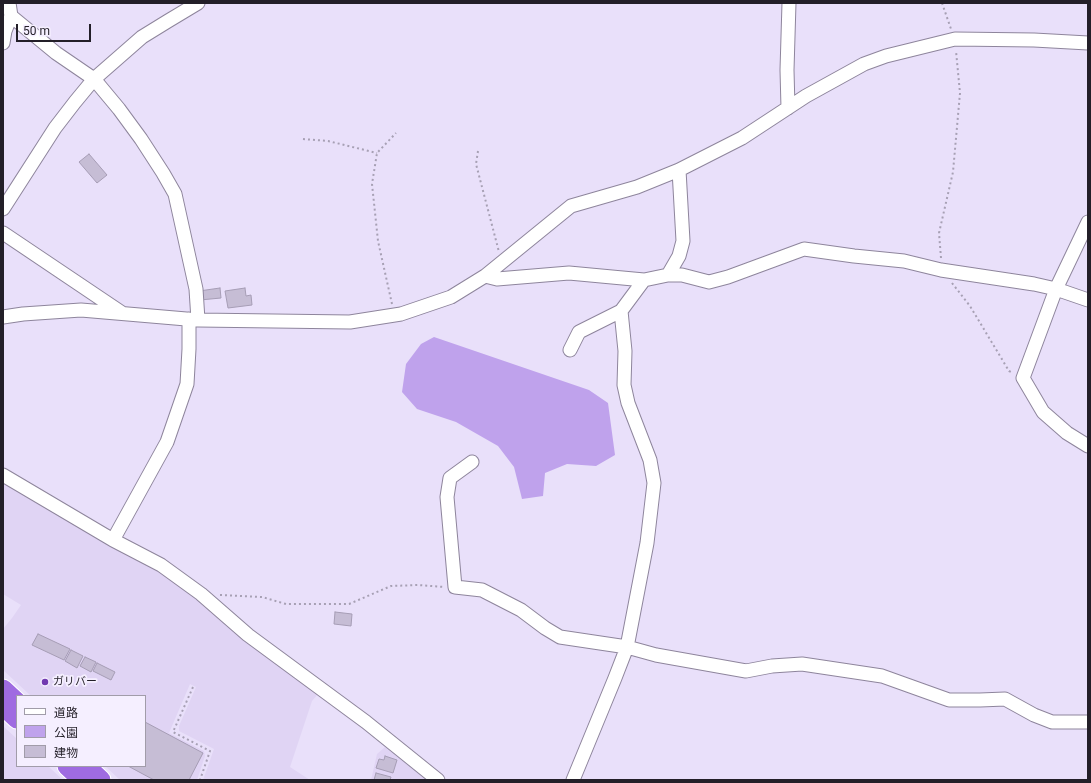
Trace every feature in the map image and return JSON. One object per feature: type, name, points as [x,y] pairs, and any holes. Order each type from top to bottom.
[{"type":"highway","points":[[3,689],[16,701]]},
{"type":"highway","points":[[3,706],[16,718]]},
{"type":"highway","points":[[3,716],[16,728]]},
{"type":"highway","points":[[68,767],[82,780]]},
{"type":"highway","points":[[87,767],[101,780]]},
{"type":"street","points":[[3,43],[5,31],[11,16],[9,3]]},
{"type":"street","points":[[3,209],[55,128],[94,79],[142,37],[198,3]]},
{"type":"street","points":[[788,108],[787,70],[789,3]]},
{"type":"street","points":[[11,16],[56,53],[94,79],[142,140],[175,194],[196,289],[194,319],[189,350],[187,384],[167,442],[113,540]]},
{"type":"street","points":[[3,317],[81,310],[194,319],[350,322],[401,314],[451,297],[485,276],[571,206],[637,186],[679,170],[742,138],[806,96],[864,64],[886,56],[955,39],[1034,40],[1088,43]]},
{"type":"street","points":[[668,275],[678,256],[683,241],[679,170]]},
{"type":"street","points":[[1088,222],[1056,289],[1023,378],[1043,412],[1067,433],[1088,446]]},
{"type":"street","points":[[3,233],[123,314]]},
{"type":"street","points":[[485,276],[497,279],[569,273],[644,280],[668,275],[682,275],[709,282],[804,249],[904,261],[941,270],[1034,284],[1056,289],[1088,300]]},
{"type":"street","points":[[570,350],[579,332],[621,311],[644,280]]},
{"type":"street","points":[[573,780],[616,678],[627,647],[647,543],[654,483],[650,460],[628,403],[624,385],[625,351],[621,311]]},
{"type":"street","points":[[472,462],[450,478],[447,497],[455,587],[482,590],[521,610],[560,637],[627,647],[656,655],[746,671],[772,666],[802,664],[882,676],[949,700],[1005,699],[1034,715],[1052,722],[1088,722]]},
{"type":"street","points":[[3,475],[113,540],[161,565],[201,594],[248,635],[366,722],[438,780]]},
{"type":"path","points":[[942,3],[955,39],[960,93],[953,172],[939,233],[941,270],[970,306],[1009,372],[1023,378]]},
{"type":"path","points":[[394,315],[377,234],[372,184],[377,153],[396,133]]},
{"type":"path","points":[[303,139],[328,141],[377,153]]},
{"type":"path","points":[[478,151],[476,164],[501,262]]},
{"type":"path","points":[[201,594],[262,597],[286,604],[349,604],[391,586],[418,585],[455,587]]},
{"type":"path","points":[[193,687],[173,732],[210,751],[200,780]]},
{"type":"shaded area","points":[[3,483],[163,574],[193,595],[318,694],[312,701],[290,767],[310,780],[203,780],[214,749],[179,731],[179,726],[196,687],[190,684],[169,733],[204,751],[205,756],[197,780],[120,780],[106,767],[146,767],[146,695],[30,695],[3,670],[3,629],[21,605],[3,594]]},
{"type":"shaded area","points":[[3,726],[16,738],[16,767],[49,767],[63,780],[3,780]]},
{"type":"shaded area","points":[[385,747],[427,780],[371,780],[377,754]]},
{"type":"green space","points":[[434,337],[589,390],[608,403],[615,455],[596,466],[567,464],[545,473],[543,496],[522,499],[514,467],[498,446],[456,422],[417,409],[402,392],[406,364],[421,344]]},
{"type":"building","points":[[89,154],[107,175],[97,183],[79,162]]},
{"type":"building","points":[[220,288],[221,298],[200,300],[199,291]]},
{"type":"building","points":[[245,288],[246,296],[251,295],[252,305],[228,308],[225,291]]},
{"type":"building","points":[[335,612],[352,614],[351,626],[334,624]]},
{"type":"building","points":[[38,634],[70,649],[64,660],[32,645]]},
{"type":"building","points":[[71,650],[83,656],[77,668],[65,661]]},
{"type":"building","points":[[85,657],[96,662],[91,672],[80,666]]},
{"type":"building","points":[[97,663],[115,672],[111,680],[93,671]]},
{"type":"building","points":[[146,723],[203,753],[189,780],[154,780],[130,767],[146,767]]},
{"type":"building","points":[[385,756],[397,760],[393,773],[376,768],[379,759],[384,760]]},
{"type":"building","points":[[376,773],[391,777],[390,780],[374,780]]},
{"type":"place","name":"ガリバー","points":[[45,682]]}]
